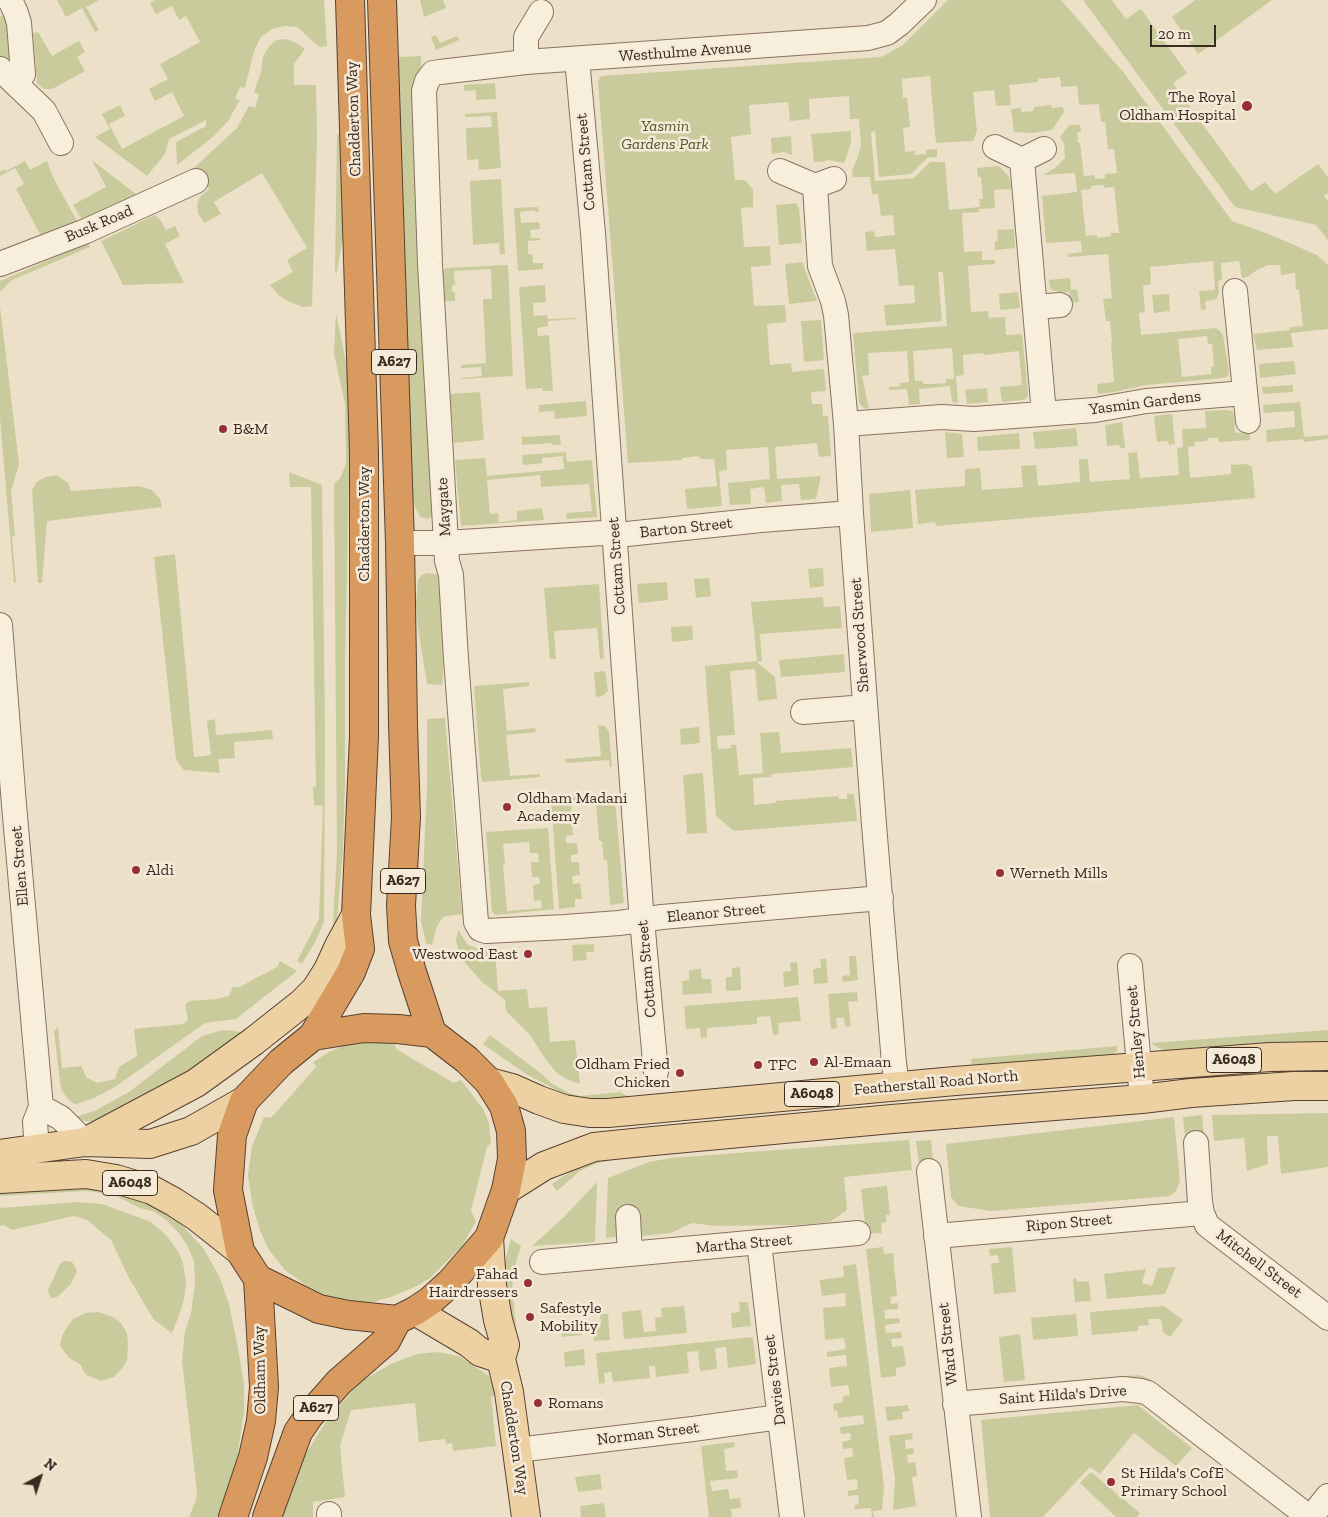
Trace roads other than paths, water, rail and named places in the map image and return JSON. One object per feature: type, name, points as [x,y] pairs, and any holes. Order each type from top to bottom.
[{"type":"highway","name":"Chadderton Way","points":[[313,1036],[351,972],[360,949],[356,915],[364,736],[364,453],[350,0]]},
{"type":"highway","name":"Chadderton Way","points":[[382,0],[400,543],[406,817],[401,906],[403,941],[432,1033]]},
{"type":"highway","points":[[313,1036],[364,1028],[432,1033]]},
{"type":"highway","name":"A627","points":[[267,1517],[298,1432],[309,1416],[339,1382],[386,1340],[406,1316],[430,1301],[450,1283],[488,1238],[506,1190],[512,1158],[511,1131],[504,1106],[489,1082],[466,1060],[432,1033]]},
{"type":"highway","name":"A627","points":[[258,1279],[240,1252],[228,1190],[232,1135],[244,1101],[281,1062],[313,1036]]},
{"type":"highway","points":[[258,1279],[319,1309],[348,1315],[406,1316]]},
{"type":"highway","name":"Oldham Way","points":[[233,1517],[253,1458],[261,1421],[264,1387],[258,1279]]},
{"type":"main road","points":[[85,1142],[196,1083],[302,1003],[316,989],[328,970],[356,915]]},
{"type":"main road","name":"Featherstall Road North","points":[[489,1082],[512,1088],[564,1109],[590,1113],[608,1113],[897,1086],[1270,1057],[1328,1056]]},
{"type":"main road","name":"Featherstall Road North","points":[[506,1190],[544,1166],[594,1147],[653,1140],[1142,1099],[1191,1093],[1294,1086],[1328,1086]]},
{"type":"main road","points":[[0,1154],[85,1142],[150,1144],[191,1131],[244,1101]]},
{"type":"main road","name":"A6048","points":[[0,1179],[86,1174],[116,1179],[152,1190],[174,1202],[197,1217],[240,1252]]},
{"type":"main road","name":"Chadderton Way","points":[[488,1238],[492,1285],[498,1320],[505,1345],[501,1359],[509,1392],[526,1517]]},
{"type":"main road","name":"Chadderton Way","points":[[406,1316],[469,1344],[480,1352],[501,1359]]},
{"type":"street","points":[[8,75],[22,74],[19,24],[10,0]]},
{"type":"street","name":"Westhulme Avenue","points":[[433,73],[526,62],[868,38],[886,33],[899,24],[924,0]]},
{"type":"street","points":[[526,62],[526,37],[540,12]]},
{"type":"street","name":"Cottam Street","points":[[577,59],[593,233],[642,920],[656,1072]]},
{"type":"street","name":"Maygate","points":[[433,73],[427,81],[424,91],[426,177],[447,561],[451,575],[476,922],[480,929],[492,931]]},
{"type":"street","points":[[8,75],[44,111],[61,143]]},
{"type":"street","points":[[995,148],[1022,160]]},
{"type":"street","points":[[1022,160],[1044,149]]},
{"type":"street","points":[[1022,160],[1044,414]]},
{"type":"street","name":"Sherwood Street","points":[[780,171],[824,182],[818,246],[820,266],[836,310],[880,898],[897,1086]]},
{"type":"street","name":"Busk Road","points":[[0,264],[86,231],[196,181]]},
{"type":"street","points":[[1035,307],[1060,305]]},
{"type":"street","points":[[1230,305],[1248,421]]},
{"type":"street","name":"Yasmin Gardens","points":[[846,424],[942,417],[974,419],[1044,414],[1107,409],[1146,400],[1245,393]]},
{"type":"street","name":"Barton Street","points":[[400,543],[446,543],[602,533],[627,534],[851,513]]},
{"type":"street","name":"Ellen Street","points":[[0,634],[41,1107],[35,1122],[37,1150]]},
{"type":"street","points":[[802,712],[865,707]]},
{"type":"street","name":"Eleanor Street","points":[[492,931],[592,926],[662,917],[880,898]]},
{"type":"street","name":"Henley Street","points":[[1130,966],[1142,1099]]},
{"type":"street","points":[[41,1107],[60,1118],[85,1142]]},
{"type":"street","points":[[1196,1144],[1202,1213]]},
{"type":"street","name":"Ward Street","points":[[929,1171],[969,1517]]},
{"type":"street","name":"Ripon Street","points":[[936,1236],[1202,1213]]},
{"type":"street","name":"Mitchell Street","points":[[1202,1213],[1207,1225],[1328,1318]]},
{"type":"street","points":[[628,1217],[630,1254]]},
{"type":"street","name":"Martha Street","points":[[542,1262],[858,1233]]},
{"type":"street","name":"Davies Street","points":[[760,1242],[792,1517]]},
{"type":"street","name":"Saint Hilda's Drive","points":[[955,1404],[1123,1389],[1148,1393],[1310,1517]]},
{"type":"street","name":"Norman Street","points":[[517,1450],[779,1417]]},
{"type":"street","points":[[1310,1517],[1328,1496]]},
{"type":"place","name":"The Royal Oldham Hospital","points":[[1247,106]]},
{"type":"place","name":"B&M","points":[[223,429]]},
{"type":"place","name":"Oldham Madani Academy","points":[[507,807]]},
{"type":"place","name":"Aldi","points":[[136,870]]},
{"type":"place","name":"Werneth Mills","points":[[1000,873]]},
{"type":"place","name":"Westwood East","points":[[528,954]]},
{"type":"place","name":"Al-Emaan","points":[[814,1062]]},
{"type":"place","name":"TFC","points":[[758,1065]]},
{"type":"place","name":"Oldham Fried Chicken","points":[[680,1073]]},
{"type":"place","name":"Fahad Hairdressers","points":[[528,1283]]},
{"type":"place","name":"Safestyle Mobility","points":[[530,1317]]},
{"type":"place","name":"Romans","points":[[538,1403]]},
{"type":"place","name":"St Hilda's CofE Primary School","points":[[1111,1482]]},
{"type":"park label","name":"Yasmin Gardens Park","points":[[665,135]]}]
